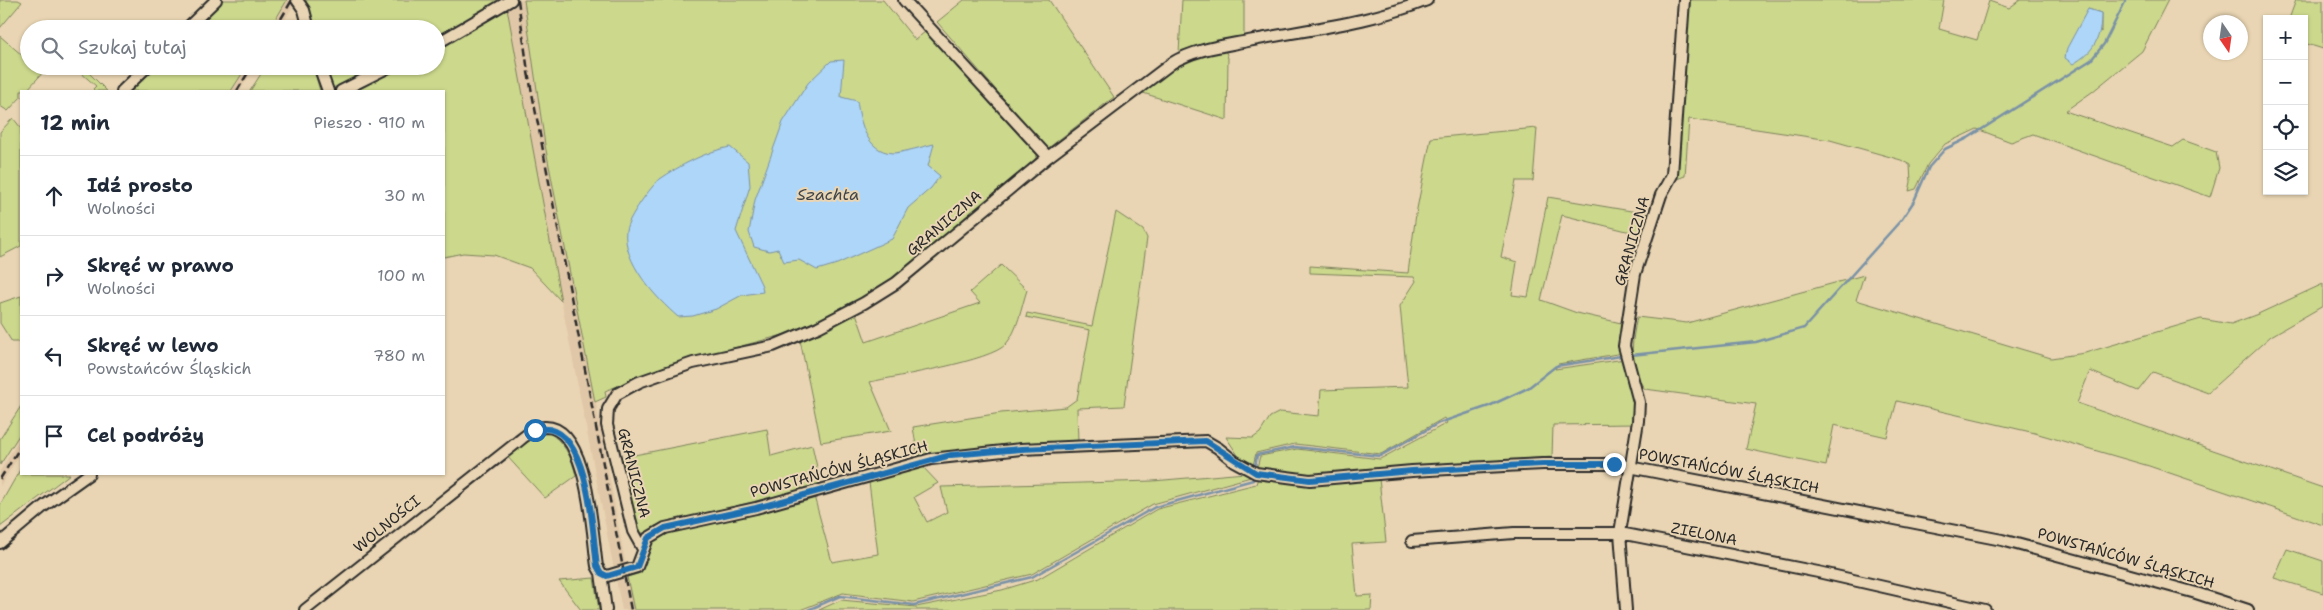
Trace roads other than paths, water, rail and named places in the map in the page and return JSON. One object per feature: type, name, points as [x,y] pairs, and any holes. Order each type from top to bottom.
[{"type":"street","points":[[195,20],[216,0]]},
{"type":"street","points":[[296,0],[304,10],[307,20]]},
{"type":"street","points":[[445,39],[511,0]]},
{"type":"street","points":[[904,0],[1048,156]]},
{"type":"street","name":"GRANICZNA","points":[[643,549],[631,525],[607,425],[608,409],[617,394],[631,385],[692,363],[773,346],[818,328],[864,303],[896,283],[1048,156],[1184,56],[1264,38],[1341,25],[1380,16],[1427,0]]},
{"type":"street","name":"GRANICZNA","points":[[1626,610],[1620,533],[1631,468],[1639,402],[1624,346],[1635,274],[1661,195],[1672,175],[1684,0]]},
{"type":"street","points":[[123,90],[139,75]]},
{"type":"street","points":[[322,75],[328,90]]},
{"type":"street","points":[[343,90],[373,75]]},
{"type":"street","name":"WOLNOŚCI","points":[[305,610],[515,444],[535,430],[543,427],[552,428],[561,433],[571,446],[582,471],[590,502],[597,566],[604,574]]},
{"type":"street","name":"POWSTAŃCÓW ŚLĄSKICH","points":[[604,574],[637,567],[648,538],[665,528],[766,505],[931,459],[1021,449],[1206,441],[1256,473],[1310,480],[1412,471],[1543,464],[1614,464],[2002,540],[2196,592],[2248,610]]},
{"type":"street","points":[[0,543],[44,506],[88,475]]},
{"type":"street","name":"ZIELONA","points":[[1412,541],[1514,534],[1620,533],[1818,572],[1985,610]]},
{"type":"street","points":[[604,574],[606,610]]},
{"type":"water","points":[[2088,9],[2101,13],[2100,30],[2092,49],[2073,64],[2065,58],[2067,48]]},
{"type":"water","name":"Szachta","points":[[844,60],[841,97],[857,101],[863,126],[871,141],[876,147],[893,153],[934,144],[928,166],[940,176],[931,188],[908,208],[892,239],[837,264],[817,270],[799,260],[784,262],[778,249],[769,251],[754,247],[749,232],[755,200],[783,122],[808,83],[831,61]]},
{"type":"water","points":[[730,147],[748,162],[750,186],[736,231],[762,286],[763,292],[742,295],[716,309],[693,316],[678,317],[651,290],[635,267],[626,242],[626,230],[640,203],[660,179],[694,160]]},
{"type":"waterway","points":[[1631,355],[1756,342],[1804,328],[1902,219],[1914,201],[1929,167],[1945,149],[1968,138],[2091,60],[2104,44],[2126,0]]},
{"type":"waterway","points":[[1255,467],[1257,455],[1295,447],[1380,456],[1439,423],[1489,406],[1528,388],[1556,366],[1621,356]]},
{"type":"waterway","points":[[808,610],[840,596],[914,605],[1032,577],[1155,507],[1253,480],[1254,475]]},
{"type":"railway","points":[[280,20],[292,0]]},
{"type":"railway","points":[[518,0],[528,72],[631,610]]},
{"type":"railway","points":[[238,90],[247,75]]},
{"type":"railway","points":[[0,479],[20,448]]}]
